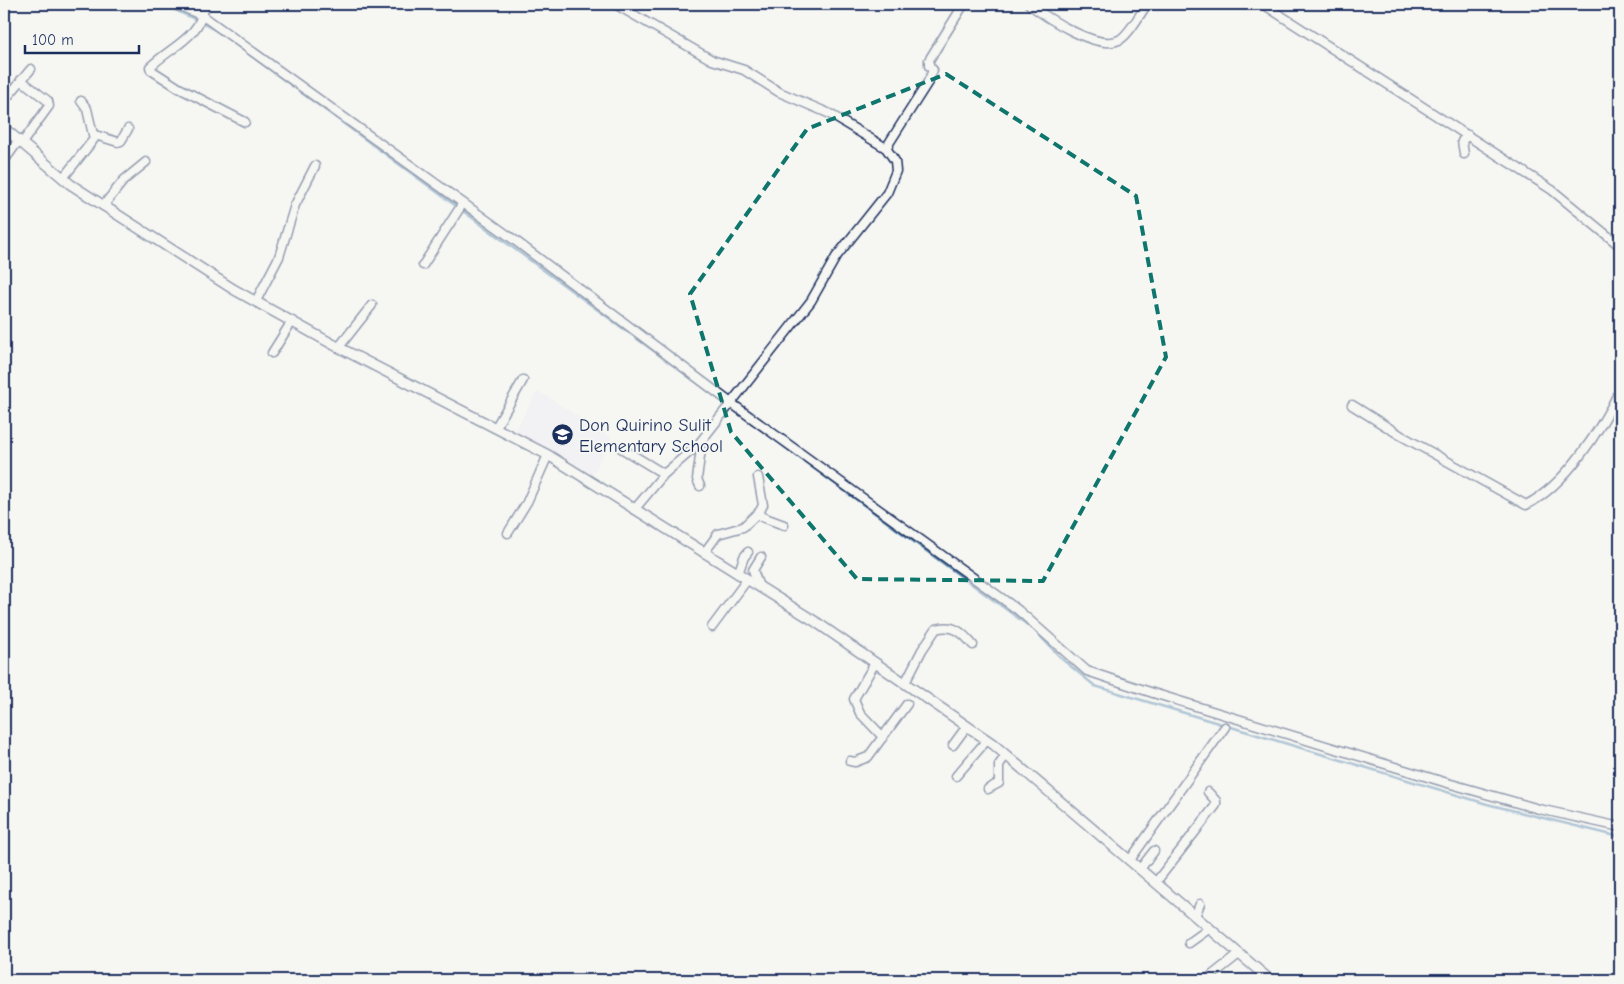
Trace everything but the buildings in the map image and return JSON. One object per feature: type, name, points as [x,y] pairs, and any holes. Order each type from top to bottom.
[{"type":"street","points":[[176,4],[203,16],[463,203],[731,403],[1018,610],[1087,671],[1178,701],[1444,782],[1539,809],[1620,827]]},
{"type":"street","points":[[205,4],[203,16],[198,27],[150,67],[151,70],[179,88],[244,122]]},
{"type":"street","points":[[615,4],[712,60],[744,70],[780,92],[828,113],[886,148],[894,161],[896,172],[887,192],[836,257],[811,301],[698,445],[664,474],[634,510]]},
{"type":"street","points":[[886,148],[928,82],[933,70],[929,66],[929,60],[964,4]]},
{"type":"street","points":[[1029,4],[1072,32],[1111,42],[1124,37],[1147,4]]},
{"type":"street","points":[[1263,4],[1552,190],[1620,246]]},
{"type":"street","points":[[4,101],[31,69]]},
{"type":"street","points":[[4,161],[49,106],[48,101],[21,80]]},
{"type":"street","points":[[63,178],[92,144],[94,134],[87,109],[81,102]]},
{"type":"street","points":[[4,128],[63,178],[233,290],[548,455],[759,587],[905,683],[1006,755],[1270,980]]},
{"type":"street","points":[[94,134],[118,142],[128,129]]},
{"type":"street","points":[[1464,154],[1462,141],[1468,135]]},
{"type":"street","points":[[103,206],[124,180],[146,162]]},
{"type":"street","points":[[256,301],[279,257],[295,206],[315,166]]},
{"type":"street","points":[[423,265],[463,203]]},
{"type":"street","points":[[339,347],[372,305]]},
{"type":"street","points":[[272,353],[292,321]]},
{"type":"street","points":[[496,427],[523,380]]},
{"type":"street","points":[[1352,405],[1400,435],[1526,505],[1534,501],[1563,475],[1596,431],[1620,390]]},
{"type":"street","points":[[698,445],[701,448],[697,479],[700,486]]},
{"type":"street","points":[[621,448],[664,474]]},
{"type":"street","points":[[508,533],[527,502],[548,455]]},
{"type":"street","points":[[704,553],[718,534],[743,527],[757,515],[762,505],[758,477]]},
{"type":"street","points":[[757,515],[784,525]]},
{"type":"street","points":[[738,574],[744,557],[748,552]]},
{"type":"street","points":[[759,587],[754,570],[761,557]]},
{"type":"street","points":[[712,627],[747,580]]},
{"type":"street","points":[[905,683],[922,650],[936,629],[954,628],[959,630],[974,645]]},
{"type":"street","points":[[875,663],[854,699],[860,713],[883,737]]},
{"type":"street","points":[[850,760],[862,761],[868,757],[907,704]]},
{"type":"street","points":[[953,745],[967,726]]},
{"type":"street","points":[[1130,860],[1225,727]]},
{"type":"street","points":[[956,776],[987,740]]},
{"type":"street","points":[[988,790],[998,783],[998,765],[1006,755]]},
{"type":"street","points":[[1156,882],[1216,805],[1216,801],[1208,792]]},
{"type":"street","points":[[1140,869],[1154,851]]},
{"type":"street","points":[[1196,916],[1200,904]]},
{"type":"street","points":[[1189,943],[1210,928]]},
{"type":"street","points":[[1206,980],[1239,954]]},
{"type":"highlighted area","points":[[946,74],[1136,196],[1166,357],[1043,581],[857,579],[731,432],[690,294],[807,129]]},
{"type":"shaded area","name":"Don Quirino Sulit Elementary School","points":[[538,391],[611,438],[590,479],[514,433]]},
{"type":"waterway","points":[[162,4],[220,33],[1033,629],[1063,660],[1095,686],[1487,804],[1620,837]]},
{"type":"place","name":"Don Quirino Sulit Elementary School","points":[[563,435]]}]
